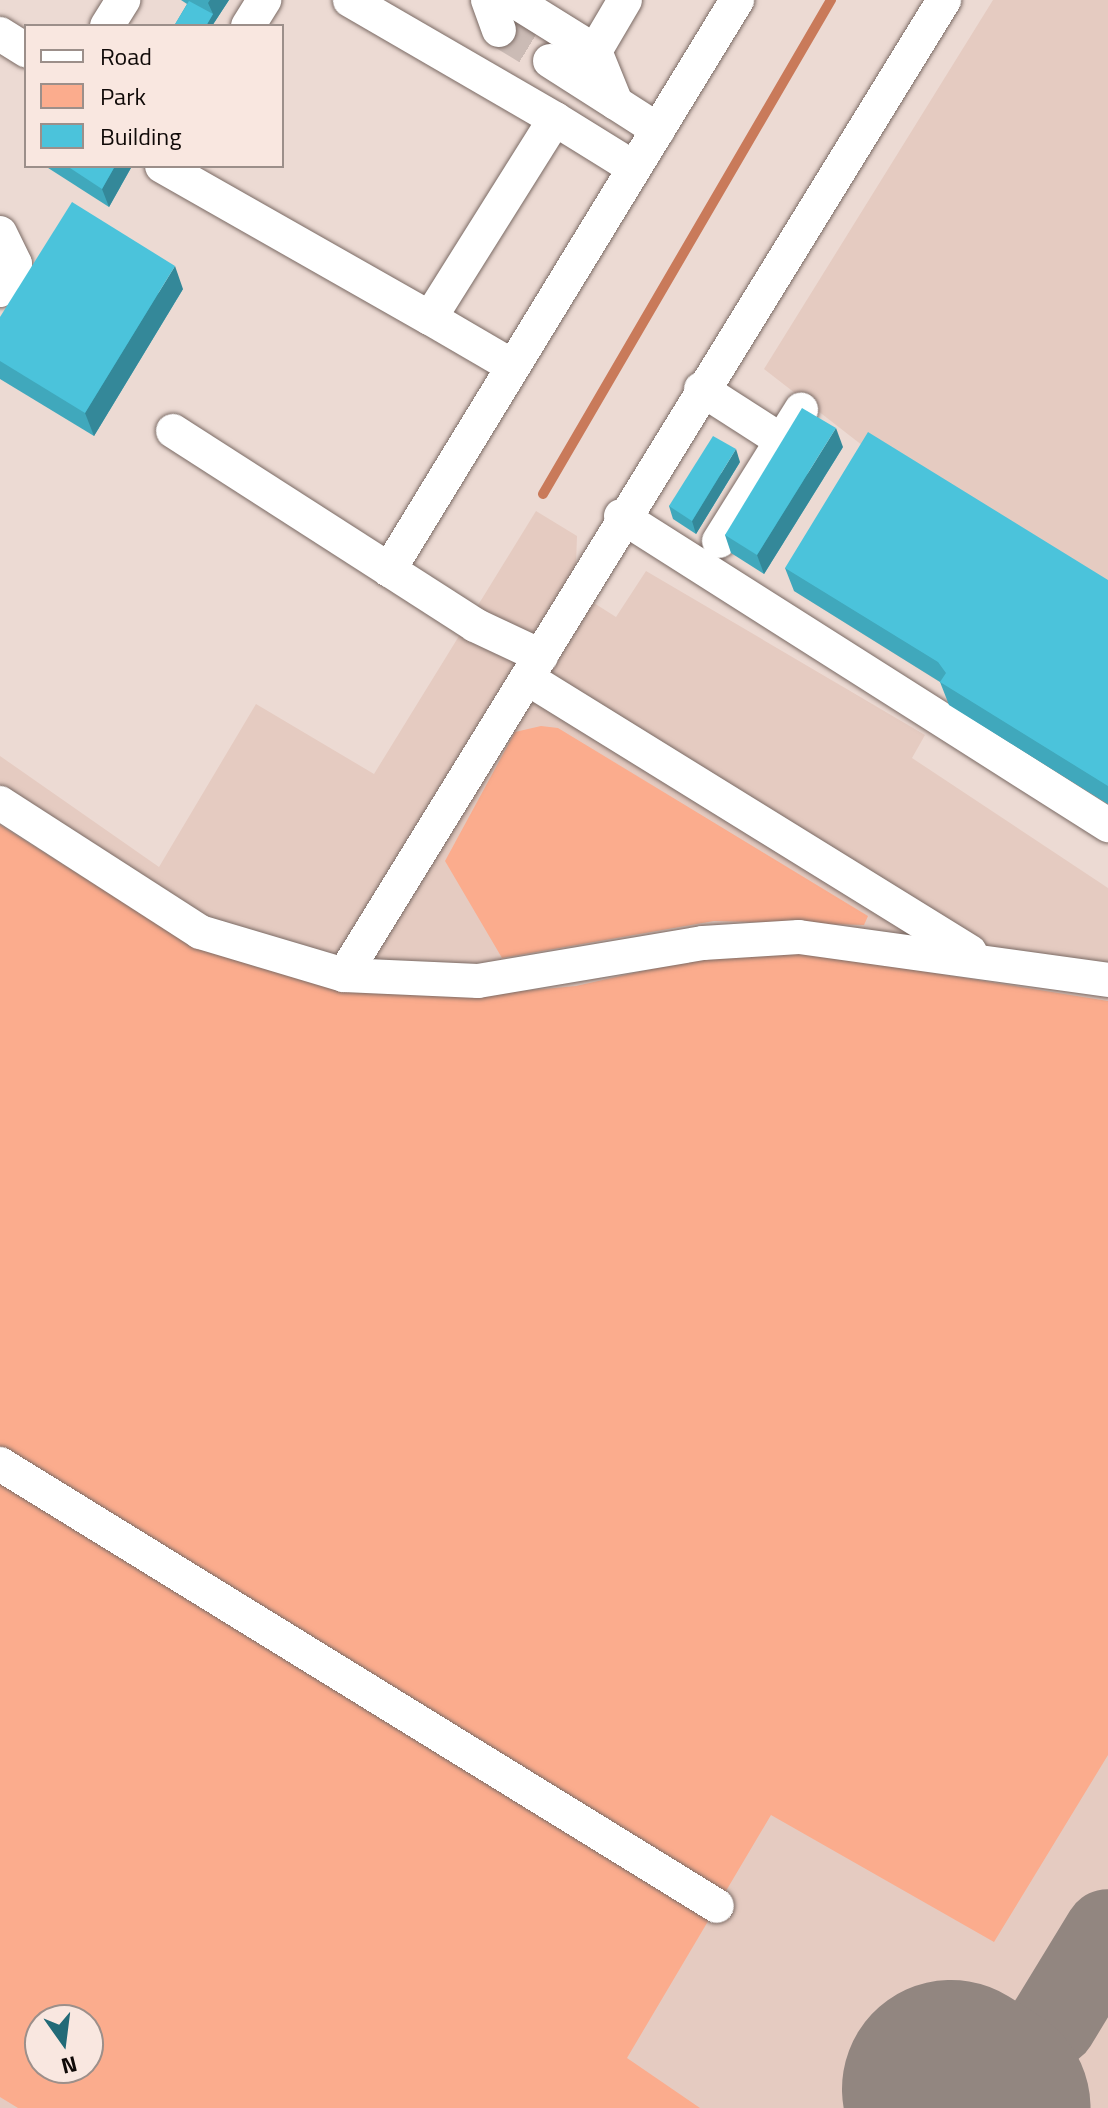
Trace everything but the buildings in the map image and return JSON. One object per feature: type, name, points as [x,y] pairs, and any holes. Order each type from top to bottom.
[{"type":"lane","points":[[249,24],[264,0]]},
{"type":"lane","points":[[350,0],[634,168]]},
{"type":"lane","points":[[595,51],[625,0]]},
{"type":"lane","points":[[389,570],[737,0]]},
{"type":"lane","points":[[344,975],[534,667],[621,516],[944,0]]},
{"type":"lane","points":[[500,10],[595,51],[616,103]]},
{"type":"lane","points":[[0,34],[24,49]]},
{"type":"lane","points":[[550,61],[658,130]]},
{"type":"lane","points":[[430,318],[555,119]]},
{"type":"lane","points":[[166,168],[512,366]]},
{"type":"lane","points":[[0,233],[15,264],[0,290]]},
{"type":"lane","points":[[701,389],[782,441]]},
{"type":"lane","points":[[719,541],[801,410]]},
{"type":"lane","points":[[173,431],[984,961]]},
{"type":"lane","points":[[621,516],[1108,825]]},
{"type":"lane","points":[[0,803],[200,932],[344,975],[478,981],[703,943],[799,937],[1108,980]]},
{"type":"lane","points":[[0,1464],[717,1906]]},
{"type":"shaded area","points":[[993,0],[1108,0],[1108,804],[946,686],[794,591],[876,456],[764,369]]},
{"type":"shaded area","points":[[536,511],[577,536],[575,591],[616,617],[646,571],[925,735],[912,758],[1108,888],[1108,2108],[0,2108],[0,756],[159,867],[256,704],[374,774]]},
{"type":"green space","points":[[541,726],[558,728],[868,916],[864,925],[714,921],[502,958],[445,861],[515,732]]},
{"type":"green space","points":[[0,825],[169,931],[256,967],[360,990],[477,995],[576,986],[709,956],[796,951],[1108,1001],[1108,1755],[994,1942],[771,1815],[627,2058],[700,2108],[18,2108],[0,2097]]},
{"type":"waterway","points":[[543,494],[831,0]]},
{"type":"taxiway","points":[[1053,2023],[1108,1933]]},
{"type":"runway","points":[[951,2089],[982,2108]]},
{"type":"tunnel","points":[[499,30],[550,61]]}]
